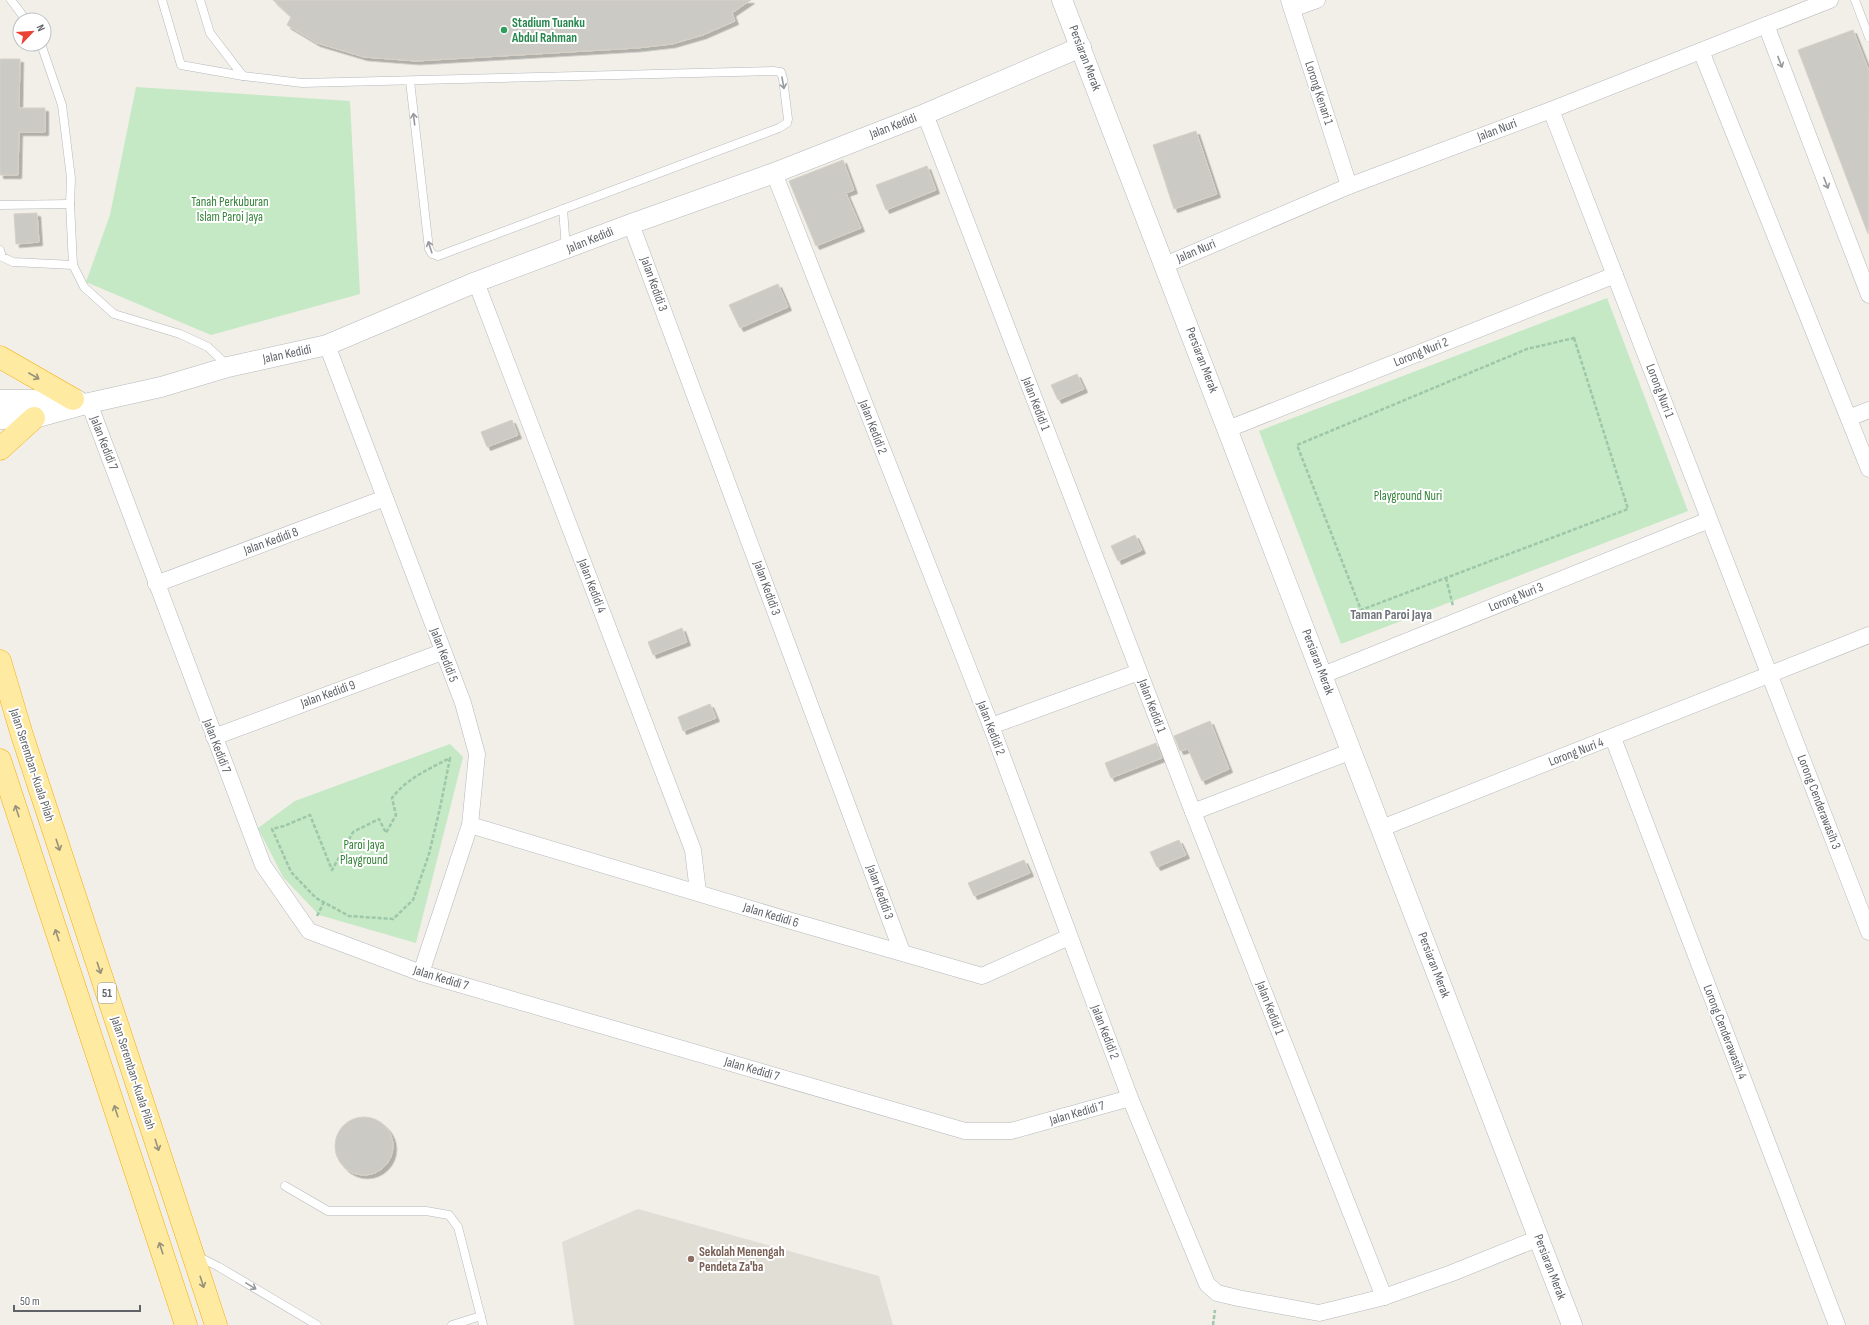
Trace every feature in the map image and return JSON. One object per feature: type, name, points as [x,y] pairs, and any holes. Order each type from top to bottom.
[{"type":"highway","points":[[0,356],[81,401]]},
{"type":"highway","points":[[0,449],[34,418]]},
{"type":"highway","name":"Jalan Seremban-Kuala Pilah","points":[[0,661],[22,735],[216,1325]]},
{"type":"highway","name":"51","points":[[0,760],[186,1325]]},
{"type":"street","name":"Persiaran Merak","points":[[1062,0],[1165,264],[1572,1325]]},
{"type":"street","points":[[1291,5],[1317,0]]},
{"type":"street","name":"Jalan Nuri","points":[[1165,264],[1349,186],[1551,110],[1830,0]]},
{"type":"street","name":"Lorong Kenari 1","points":[[1291,5],[1349,186]]},
{"type":"street","points":[[1766,25],[1869,295]]},
{"type":"street","name":"Jalan Kedidi","points":[[81,401],[161,387],[228,367],[327,345],[476,282],[566,250],[631,224],[774,173],[925,114],[1081,47]]},
{"type":"street","points":[[1701,51],[1850,418],[1869,469]]},
{"type":"street","name":"Lorong Nuri 1","points":[[1551,110],[1768,673]]},
{"type":"street","name":"Jalan Kedidi 1","points":[[925,114],[1193,812],[1384,1297]]},
{"type":"street","name":"Jalan Kedidi 2","points":[[774,173],[991,726],[1130,1098],[1207,1284],[1218,1293],[1319,1313],[1384,1297]]},
{"type":"street","name":"Jalan Kedidi 3","points":[[631,224],[902,952]]},
{"type":"street","name":"Lorong Nuri 2","points":[[1228,429],[1615,275]]},
{"type":"street","name":"Jalan Kedidi 4","points":[[476,282],[693,850],[698,892]]},
{"type":"street","name":"Jalan Kedidi 5","points":[[327,345],[462,703],[477,754],[470,825],[421,973]]},
{"type":"street","points":[[0,400],[81,401]]},
{"type":"street","points":[[0,419],[34,418],[81,401]]},
{"type":"street","name":"Jalan Kedidi 7","points":[[81,401],[156,584],[263,865],[309,931],[421,973],[965,1131],[1011,1131],[1130,1098]]},
{"type":"street","points":[[1850,418],[1869,410]]},
{"type":"street","name":"Jalan Kedidi 8","points":[[156,584],[385,498]]},
{"type":"street","name":"Lorong Nuri 3","points":[[1323,676],[1709,520]]},
{"type":"street","name":"Lorong Nuri 4","points":[[1382,828],[1613,738],[1768,673],[1869,635]]},
{"type":"street","name":"Jalan Kedidi 9","points":[[214,737],[442,652]]},
{"type":"street","points":[[991,726],[1139,672]]},
{"type":"street","name":"Lorong Cenderawasih 3","points":[[1768,673],[1869,932]]},
{"type":"street","name":"Lorong Cenderawasih 4","points":[[1613,738],[1836,1325]]},
{"type":"street","points":[[1193,812],[1352,751]]},
{"type":"street","name":"Jalan Kedidi 6","points":[[470,825],[982,976],[1069,937]]},
{"type":"street","points":[[1384,1297],[1452,1273],[1539,1238]]},
{"type":"lane","points":[[11,0],[20,12]]},
{"type":"lane","points":[[162,0],[181,65],[243,76],[302,83],[773,71],[780,72],[783,79],[788,119],[787,123],[779,128],[746,139],[438,256],[432,254],[429,249],[410,81]]},
{"type":"lane","points":[[200,0],[210,33],[243,76]]},
{"type":"lane","points":[[1855,0],[1869,38]]},
{"type":"lane","points":[[44,52],[62,105],[71,178],[70,204],[73,264],[84,288],[114,314],[180,334],[208,347],[228,367]]},
{"type":"lane","points":[[0,205],[70,204]]},
{"type":"lane","points":[[563,209],[566,250]]},
{"type":"lane","points":[[0,250],[2,257],[13,262],[73,264]]},
{"type":"lane","points":[[285,1186],[328,1211],[426,1211],[449,1215],[458,1226],[483,1325]]},
{"type":"lane","points":[[193,1254],[219,1267],[317,1325]]},
{"type":"lane","points":[[452,1325],[481,1316]]},
{"type":"path","points":[[1574,338],[1628,509],[1446,578],[1361,610],[1297,445],[1527,349],[1574,338]]},
{"type":"path","points":[[1446,578],[1457,621]]},
{"type":"path","points":[[450,758],[435,831],[413,900],[393,919],[349,916],[316,898],[291,872],[272,829],[284,826],[310,815],[332,870],[353,832],[378,819],[386,833],[396,815],[392,798],[398,790],[418,775],[450,758]]},
{"type":"shaded area","name":"Sekolah Menengah Pendeta Za'ba","points":[[638,1209],[879,1276],[893,1325],[574,1325],[562,1242]]},
{"type":"green space","name":"Tanah Perkuburan Islam Paroi Jaya","points":[[136,87],[350,101],[360,294],[211,335],[86,282],[110,215]]},
{"type":"green space","name":"Playground Nuri","points":[[1607,298],[1688,511],[1341,644],[1259,431]]},
{"type":"green space","name":"Paroi Jaya Playground","points":[[450,744],[463,757],[416,943],[319,915],[283,877],[258,828],[295,801]]},
{"type":"building","name":"Stadium Tuanku Abdul Rahman","points":[[273,0],[751,0],[732,13],[735,21],[703,35],[672,44],[637,48],[416,61],[364,57],[317,43],[287,25],[291,17]]},
{"type":"building","points":[[1853,30],[1869,71],[1868,234],[1798,50]]},
{"type":"building","points":[[0,59],[20,59],[19,108],[45,108],[45,132],[19,132],[18,175],[0,175]]},
{"type":"building","points":[[1196,131],[1217,194],[1174,209],[1153,145]]},
{"type":"building","points":[[843,160],[854,190],[846,193],[861,228],[816,246],[789,181]]},
{"type":"building","points":[[927,166],[936,190],[886,210],[876,185]]},
{"type":"building","points":[[37,213],[39,242],[16,244],[14,214]]},
{"type":"building","points":[[778,284],[788,307],[740,328],[729,305]]},
{"type":"building","points":[[1077,374],[1084,389],[1058,400],[1051,385]]},
{"type":"building","points":[[512,420],[518,435],[487,447],[481,432]]},
{"type":"building","points":[[1135,535],[1142,550],[1118,561],[1111,546]]},
{"type":"building","points":[[682,628],[687,642],[653,655],[648,642]]},
{"type":"building","points":[[710,704],[716,718],[683,731],[678,717]]},
{"type":"building","points":[[1210,721],[1229,769],[1202,781],[1188,749],[1180,751],[1174,736]]},
{"type":"building","points":[[1156,743],[1162,758],[1111,778],[1105,763]]},
{"type":"building","points":[[1179,840],[1186,855],[1157,867],[1150,852]]},
{"type":"building","points":[[1024,860],[1030,873],[974,896],[968,883]]},
{"type":"building","points":[[364,1117],[375,1119],[388,1130],[391,1135],[393,1146],[391,1157],[380,1170],[375,1173],[364,1175],[353,1173],[340,1162],[337,1157],[335,1146],[337,1135],[348,1122],[353,1119]]},
{"type":"place","name":"Stadium Tuanku Abdul Rahman","points":[[504,30]]},
{"type":"place","name":"Sekolah Menengah Pendeta Za'ba","points":[[691,1259]]},
{"type":"district","name":"Taman Paroi Jaya","points":[[1391,614]]}]
